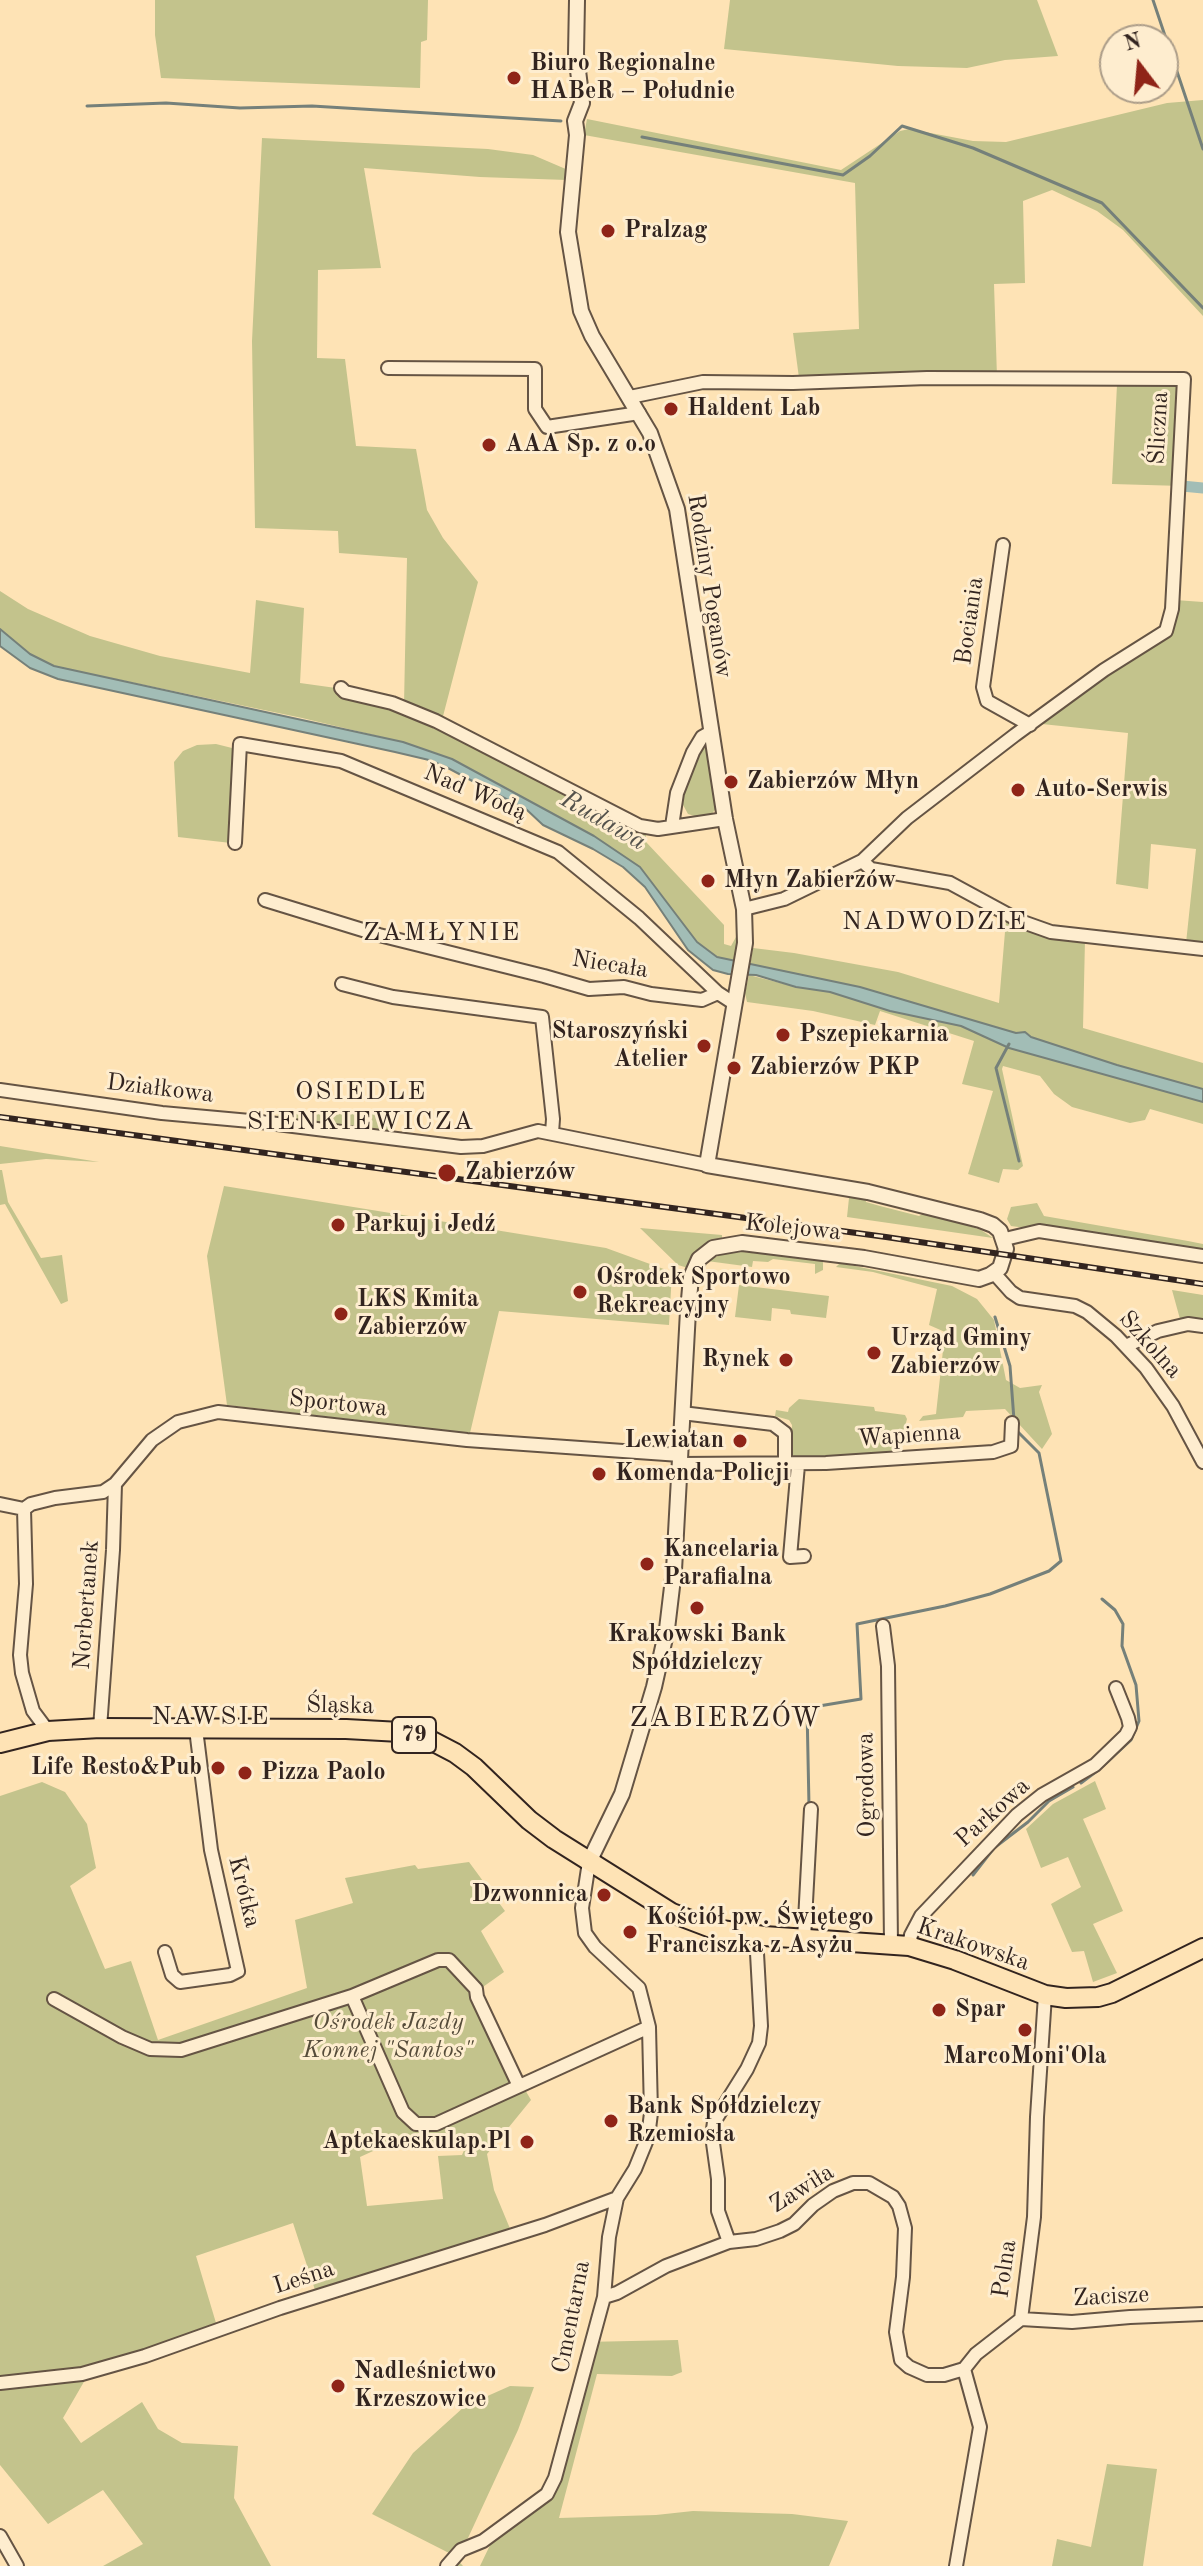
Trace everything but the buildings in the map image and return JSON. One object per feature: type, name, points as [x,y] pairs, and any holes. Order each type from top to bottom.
[{"type":"main road","name":"Śląska","points":[[0,1743],[48,1731],[100,1728],[400,1732],[447,1748],[474,1767],[529,1820],[589,1862]]},
{"type":"main road","name":"Krakowska","points":[[589,1862],[686,1919],[714,1929],[900,1945],[955,1960],[1045,1995],[1083,1999],[1112,1993],[1203,1948]]},
{"type":"street","name":"Rodziny Poganów","points":[[577,0],[576,54],[582,103],[575,121],[577,135],[568,232],[581,311],[592,336],[630,397],[656,447],[677,509],[725,819],[744,909],[745,943],[707,1165]]},
{"type":"street","points":[[388,368],[535,369],[535,409],[547,427],[639,413]]},
{"type":"street","name":"Śliczna","points":[[630,397],[703,382],[793,383],[927,378],[1184,379],[1169,625],[1161,635],[1104,670],[1030,725]]},
{"type":"street","name":"Bociania","points":[[1003,545],[983,687],[987,701],[1030,725]]},
{"type":"street","points":[[341,688],[345,692],[392,703],[436,721],[640,826],[658,829],[725,819]]},
{"type":"street","points":[[744,909],[784,899],[862,861],[907,818],[1030,725]]},
{"type":"street","points":[[672,826],[677,793],[693,752],[702,737],[711,732]]},
{"type":"street","name":"Nad Wodą","points":[[235,843],[240,744],[341,761],[558,852],[639,918],[718,993],[736,998]]},
{"type":"street","points":[[862,861],[871,869],[950,883],[1020,921],[1051,932],[1203,949]]},
{"type":"street","name":"Niecała","points":[[265,900],[379,935],[589,989],[624,987],[651,994],[702,1000],[718,993]]},
{"type":"street","points":[[342,984],[393,997],[542,1017],[552,1133]]},
{"type":"street","name":"Działkowa","points":[[0,1090],[162,1113],[461,1147],[483,1146],[528,1132],[552,1133]]},
{"type":"street","name":"Kolejowa","points":[[552,1133],[897,1199],[987,1222],[997,1228],[1005,1239]]},
{"type":"street","points":[[994,1273],[1003,1262],[1005,1239],[1039,1231],[1203,1256]]},
{"type":"street","name":"Kolejowa","points":[[589,1862],[622,1794],[654,1687],[667,1629],[674,1574],[691,1277],[699,1259],[713,1248],[730,1244],[757,1245],[864,1258],[979,1279],[994,1273]]},
{"type":"street","name":"Szkolna","points":[[994,1273],[1020,1298],[1081,1308],[1126,1346],[1173,1406],[1203,1462]]},
{"type":"street","points":[[1126,1346],[1158,1331],[1188,1324],[1203,1326]]},
{"type":"street","name":"Sportowa","points":[[115,1484],[129,1464],[160,1434],[178,1422],[218,1412],[441,1438],[680,1460]]},
{"type":"street","points":[[682,1413],[773,1424],[785,1433],[792,1465],[790,1557],[804,1556]]},
{"type":"street","name":"Wapienna","points":[[680,1460],[792,1465],[925,1458],[1004,1450],[1011,1446],[1012,1423]]},
{"type":"street","points":[[0,1504],[24,1509],[55,1498],[103,1492],[115,1484]]},
{"type":"street","name":"Norbertanek","points":[[100,1728],[115,1484]]},
{"type":"street","points":[[24,1509],[26,1584],[20,1655],[33,1711],[48,1731]]},
{"type":"street","name":"Ogrodowa","points":[[883,1626],[888,1666],[900,1945]]},
{"type":"street","name":"Parkowa","points":[[900,1945],[911,1935],[921,1916],[1017,1815],[1042,1795],[1095,1765],[1126,1735],[1130,1727],[1116,1688]]},
{"type":"street","name":"Krótka","points":[[165,1952],[174,1980],[180,1982],[230,1975],[238,1971],[211,1850],[196,1729]]},
{"type":"street","points":[[804,1939],[811,1809]]},
{"type":"street","name":"Cmentarna","points":[[447,2566],[461,2550],[483,2541],[547,2494],[559,2469],[604,2297],[609,2237],[617,2198],[635,2169],[648,2137],[651,2113],[649,2027],[639,1988],[595,1947],[585,1933],[582,1908],[589,1862]]},
{"type":"street","points":[[729,2242],[718,2211],[718,2179],[712,2136],[719,2112],[747,2069],[759,2043],[761,2026],[756,1935]]},
{"type":"street","points":[[54,1999],[150,2049],[181,2050],[352,1996],[438,1960],[449,1960],[476,1989],[519,2086]]},
{"type":"street","name":"Polna","points":[[964,2369],[976,2354],[1021,2319],[1034,2217],[1045,1995]]},
{"type":"street","points":[[352,1996],[403,2112],[416,2124],[436,2124],[649,2027]]},
{"type":"street","name":"Zawiła","points":[[604,2297],[666,2266],[729,2242],[756,2239],[780,2231],[794,2224],[833,2191],[853,2183],[869,2183],[893,2197],[905,2228],[896,2332],[901,2360],[927,2375],[944,2375],[964,2369]]},
{"type":"street","name":"Leśna","points":[[0,2383],[82,2374],[145,2356],[280,2308],[558,2221],[617,2198]]},
{"type":"street","name":"Zacisze","points":[[1021,2319],[1072,2322],[1203,2314]]},
{"type":"street","points":[[956,2566],[980,2427],[964,2369]]},
{"type":"street","points":[[0,2536],[17,2566]]},
{"type":"green space","points":[[155,0],[428,0],[427,40],[421,42],[420,88],[161,78],[155,35]]},
{"type":"green space","points":[[730,0],[1037,0],[1058,56],[1005,60],[967,68],[898,66],[724,49]]},
{"type":"green space","points":[[1203,100],[1203,316],[1123,230],[1097,211],[1052,190],[1023,201],[1025,283],[994,284],[997,377],[799,378],[793,333],[859,329],[855,183],[584,135],[587,119],[841,170],[900,131],[909,129],[973,141],[1006,142],[1179,102]]},
{"type":"green space","points":[[262,138],[488,149],[533,155],[568,170],[567,180],[364,168],[381,268],[318,270],[317,358],[345,359],[356,446],[416,449],[427,510],[443,538],[478,582],[442,720],[404,704],[407,558],[339,553],[338,531],[255,528],[252,341]]},
{"type":"green space","points":[[1117,385],[1189,386],[1182,486],[1112,484]]},
{"type":"green space","points":[[0,591],[28,609],[90,636],[160,656],[250,673],[256,600],[304,608],[300,683],[336,688],[397,707],[646,833],[646,842],[724,925],[724,944],[731,946],[736,937],[738,939],[733,963],[717,957],[697,942],[640,867],[594,836],[439,754],[403,742],[302,718],[54,666],[30,654],[0,629]]},
{"type":"green space","points":[[1175,600],[1203,602],[1203,945],[1186,943],[1196,849],[1151,844],[1148,889],[1116,884],[1128,733],[1042,724],[1106,673],[1171,631]]},
{"type":"green space","points":[[216,744],[236,749],[231,843],[178,837],[174,762],[183,751],[197,745]]},
{"type":"green space","points":[[705,744],[718,806],[710,816],[701,818],[688,814],[682,796],[686,777]]},
{"type":"green space","points":[[1006,920],[1085,940],[1083,1028],[1203,1063],[1203,1089],[1117,1065],[1031,1037],[1025,1032],[1016,1033],[860,987],[750,966],[753,948],[794,953],[898,972],[999,1003]]},
{"type":"green space","points":[[749,975],[830,992],[890,1011],[961,1026],[1009,1048],[1203,1102],[1203,1124],[1150,1109],[1145,1120],[1130,1123],[1072,1107],[1054,1094],[1040,1076],[1003,1066],[1023,1166],[1018,1170],[1003,1169],[999,1183],[968,1174],[993,1091],[962,1084],[974,1041],[880,1011],[875,1025],[813,1011],[747,1002],[745,993]]},
{"type":"green space","points":[[278,1113],[388,1114],[388,1133],[277,1120]]},
{"type":"green space","points":[[0,1146],[99,1162],[46,1159],[0,1164]]},
{"type":"green space","points":[[0,1170],[8,1202],[41,1258],[62,1255],[68,1301],[61,1304],[5,1204],[0,1205]]},
{"type":"green space","points":[[224,1186],[606,1248],[672,1272],[669,1325],[499,1311],[470,1433],[227,1405],[207,1256]]},
{"type":"green space","points":[[865,1196],[866,1202],[919,1216],[926,1212],[981,1230],[993,1238],[847,1217],[849,1198]]},
{"type":"green space","points":[[1037,1203],[1044,1216],[1203,1244],[1203,1250],[1036,1225],[1026,1228],[1011,1226],[1007,1219],[1011,1207]]},
{"type":"green space","points":[[640,1228],[722,1235],[722,1238],[700,1248],[688,1268],[678,1265]]},
{"type":"green space","points":[[725,1253],[823,1260],[823,1270],[815,1274],[815,1264],[773,1259],[768,1262],[753,1261],[752,1267],[707,1261]]},
{"type":"green space","points":[[840,1263],[952,1286],[977,1299],[994,1320],[1006,1380],[1020,1388],[1042,1385],[1039,1392],[1052,1434],[1042,1449],[1005,1409],[966,1411],[963,1417],[919,1421],[923,1416],[936,1414],[945,1332],[929,1325],[937,1289],[873,1272],[836,1267]]},
{"type":"green space","points":[[739,1285],[829,1296],[826,1318],[791,1314],[790,1310],[772,1308],[771,1321],[735,1317]]},
{"type":"green space","points":[[1172,1290],[1203,1295],[1203,1319],[1180,1319]]},
{"type":"green space","points":[[799,1399],[874,1407],[875,1411],[905,1415],[907,1419],[899,1449],[895,1454],[796,1458],[792,1454],[792,1425],[789,1420],[775,1416],[776,1410],[788,1412]]},
{"type":"green space","points":[[1095,1781],[1106,1809],[1083,1819],[1123,1911],[1093,1924],[1117,1973],[1093,1982],[1084,1951],[1072,1952],[1051,1904],[1081,1887],[1068,1857],[1041,1868],[1026,1829],[1053,1804]]},
{"type":"green space","name":"Ośrodek Jazdy Konnej \"Santos\"","points":[[42,1782],[65,1792],[87,1824],[96,1868],[70,1886],[105,1969],[131,1961],[158,2040],[307,1988],[295,1920],[353,1903],[345,1878],[415,1865],[418,1869],[469,1862],[505,1911],[481,1931],[504,1972],[480,1989],[511,2082],[424,2127],[524,2088],[531,2100],[487,2154],[494,2190],[511,2231],[316,2293],[293,2223],[196,2256],[216,2323],[104,2363],[61,2372],[63,2381],[85,2380],[63,2418],[81,2443],[142,2402],[158,2429],[182,2443],[238,2446],[234,2498],[271,2566],[103,2566],[143,2544],[103,2490],[48,2524],[0,2465],[0,1796]],"holes":[[[395,2141],[465,2148],[462,2155],[438,2156],[443,2199],[367,2206],[360,2157]]]},
{"type":"green space","points":[[678,2340],[682,2372],[672,2376],[597,2374],[559,2518],[693,2511],[792,2514],[848,2521],[829,2566],[480,2566],[493,2539],[549,2498],[561,2480],[587,2374],[577,2370],[585,2342]]},
{"type":"green space","points":[[510,2386],[534,2387],[518,2430],[468,2538],[452,2554],[463,2566],[443,2566],[451,2554],[372,2514],[413,2453],[465,2406]]},
{"type":"green space","points":[[1107,2464],[1157,2469],[1143,2566],[1052,2566],[1057,2539],[1091,2547]]},
{"type":"water","points":[[0,629],[30,654],[54,666],[403,742],[452,759],[594,836],[640,867],[697,942],[717,957],[860,987],[1016,1033],[1025,1032],[1031,1037],[1117,1065],[1203,1089],[1203,1102],[1009,1048],[961,1026],[890,1011],[830,992],[796,987],[756,975],[713,970],[688,950],[645,887],[623,867],[543,825],[527,810],[446,767],[395,752],[58,679],[30,668],[0,646]]},
{"type":"waterway","points":[[1153,0],[1203,149]]},
{"type":"waterway","points":[[87,106],[166,103],[240,108],[312,106],[561,121]]},
{"type":"waterway","points":[[642,137],[843,175],[870,156],[902,126],[973,148],[1102,203],[1203,308]]},
{"type":"waterway","points":[[1182,486],[1203,488]]},
{"type":"waterway","points":[[1009,1044],[996,1068],[1019,1161]]},
{"type":"waterway","points":[[995,1317],[1010,1366],[1014,1420]]},
{"type":"waterway","points":[[809,1806],[807,1708],[861,1699],[857,1624],[990,1594],[1049,1571],[1061,1561],[1039,1453],[1017,1431]]},
{"type":"waterway","points":[[1102,1599],[1115,1610],[1123,1624],[1122,1646],[1136,1685],[1139,1721],[1131,1740],[1103,1766]]},
{"type":"waterway","points":[[1081,1783],[1097,1771]]},
{"type":"waterway","points":[[973,1875],[994,1848],[1049,1801],[1073,1787]]},
{"type":"railway","points":[[0,1117],[886,1237],[1203,1284]]},
{"type":"place","name":"Biuro Regionalne HABeR – Południe","points":[[514,78]]},
{"type":"place","name":"Pralzag","points":[[608,231]]},
{"type":"place","name":"Haldent Lab","points":[[671,409]]},
{"type":"place","name":"AAA Sp. z o.o","points":[[489,445]]},
{"type":"place","name":"Zabierzów Młyn","points":[[731,782]]},
{"type":"place","name":"Auto-Serwis","points":[[1018,790]]},
{"type":"place","name":"Młyn Zabierzów","points":[[708,881]]},
{"type":"place","name":"Pszepiekarnia","points":[[783,1035]]},
{"type":"place","name":"Staroszyński Atelier","points":[[704,1046]]},
{"type":"place","name":"Zabierzów PKP","points":[[734,1068]]},
{"type":"place","name":"Zabierzów","points":[[447,1173]]},
{"type":"place","name":"Parkuj i Jedź","points":[[338,1225]]},
{"type":"place","name":"Ośrodek Sportowo Rekreacyjny","points":[[580,1292]]},
{"type":"place","name":"LKS Kmita Zabierzów","points":[[341,1314]]},
{"type":"place","name":"Urząd Gminy Zabierzów","points":[[874,1353]]},
{"type":"place","name":"Rynek","points":[[786,1360]]},
{"type":"place","name":"Lewiatan","points":[[740,1441]]},
{"type":"place","name":"Komenda Policji","points":[[599,1474]]},
{"type":"place","name":"Kancelaria Parafialna","points":[[647,1564]]},
{"type":"place","name":"Krakowski Bank Spółdzielczy","points":[[697,1608]]},
{"type":"place","name":"Life Resto&Pub","points":[[218,1768]]},
{"type":"place","name":"Pizza Paolo","points":[[245,1773]]},
{"type":"place","name":"Dzwonnica","points":[[604,1895]]},
{"type":"place","name":"Kościół pw. Świętego Franciszka z Asyżu","points":[[630,1932]]},
{"type":"place","name":"Spar","points":[[939,2010]]},
{"type":"place","name":"MarcoMoni'Ola","points":[[1025,2030]]},
{"type":"place","name":"Bank Spółdzielczy Rzemiosła","points":[[611,2121]]},
{"type":"place","name":"Aptekaeskulap.Pl","points":[[527,2142]]},
{"type":"place","name":"Nadleśnictwo Krzeszowice","points":[[338,2386]]},
{"type":"district","name":"NADWODZIE","points":[[935,922]]},
{"type":"district","name":"ZAMŁYNIE","points":[[442,933]]},
{"type":"district","name":"OSIEDLE SIENKIEWICZA","points":[[361,1107]]},
{"type":"district","name":"NAWSIE","points":[[211,1717]]},
{"type":"district","name":"ZABIERZÓW","points":[[726,1719]]},
{"type":"water label","name":"Rudawa","points":[[603,821]]}]
